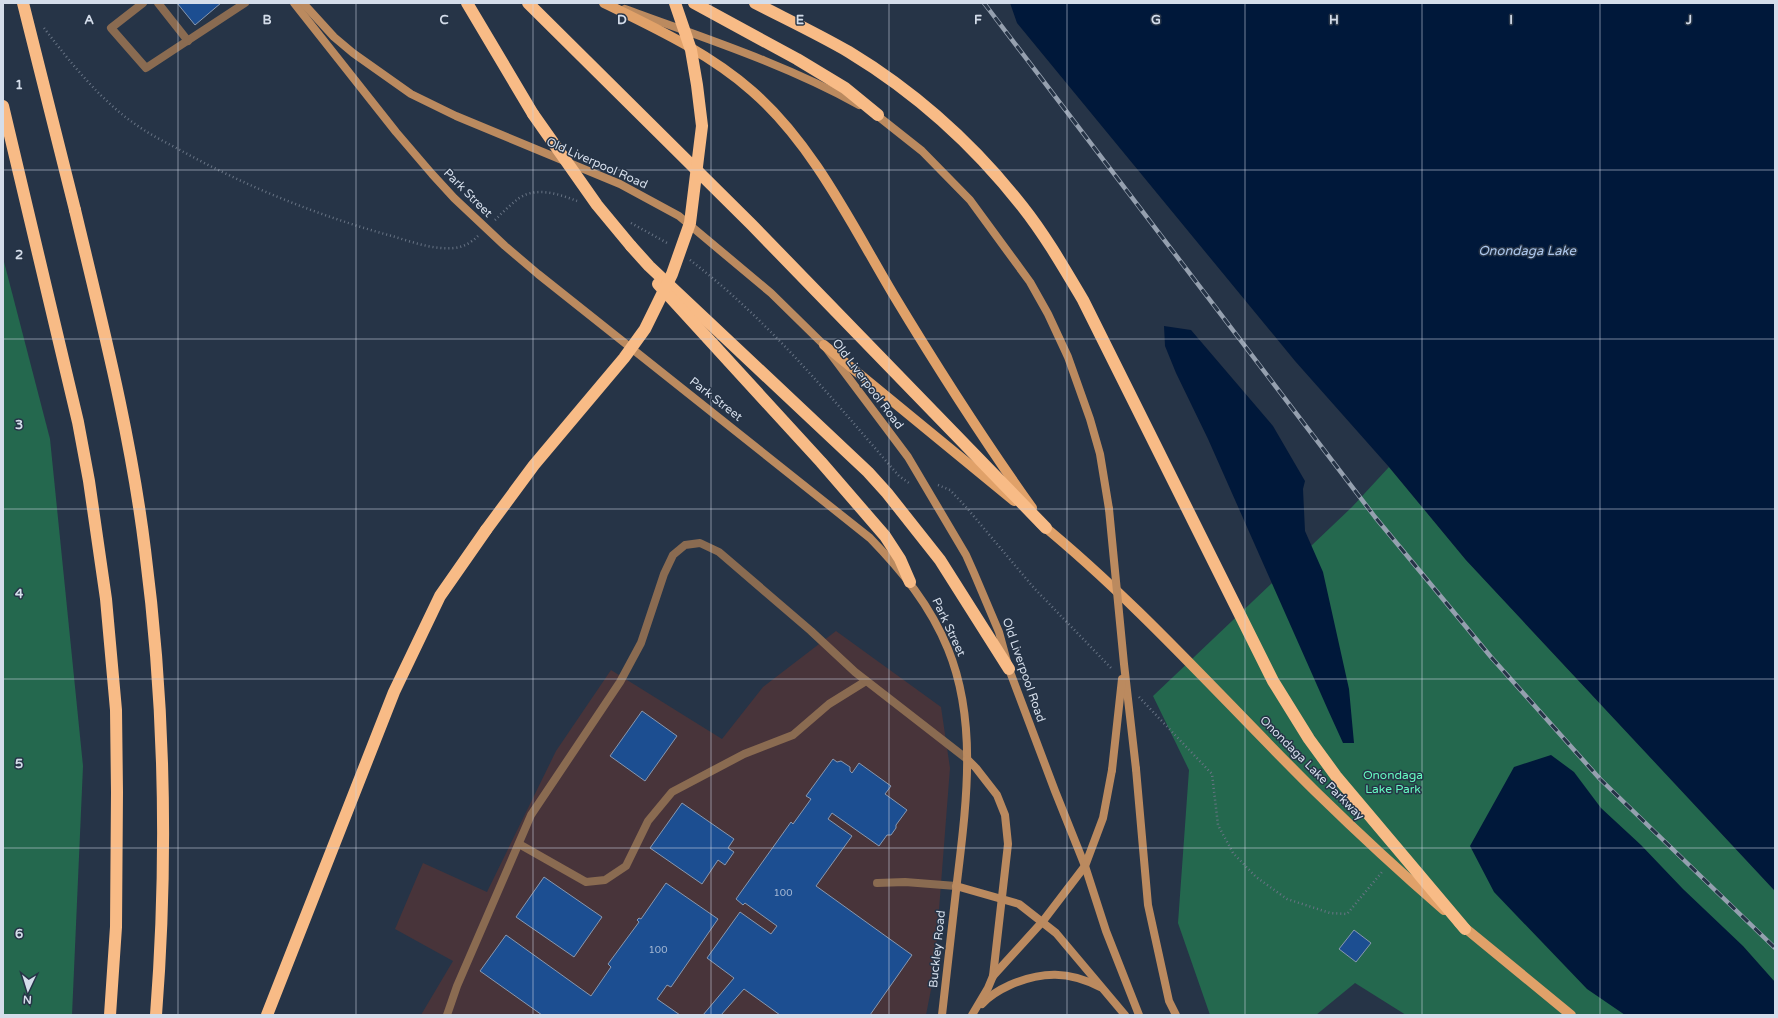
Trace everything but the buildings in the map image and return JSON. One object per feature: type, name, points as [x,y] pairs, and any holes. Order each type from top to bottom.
[{"type":"highway","points":[[23,3],[75,210],[124,419],[146,558],[159,690],[164,829],[162,943],[156,1015]]},
{"type":"highway","points":[[467,3],[532,114],[596,205],[649,266],[868,472],[887,493],[940,560],[1009,669]]},
{"type":"highway","points":[[267,1015],[394,692],[440,596],[534,465],[624,358],[645,329],[672,274],[690,223],[702,126],[697,85],[690,50],[675,3]]},
{"type":"highway","points":[[694,3],[798,59],[845,88],[878,115]]},
{"type":"highway","points":[[755,3],[849,52],[900,86],[958,135],[1022,206],[1059,258],[1083,300],[1277,688],[1309,739],[1336,776],[1465,928]]},
{"type":"highway","points":[[531,6],[752,225],[1046,528]]},
{"type":"highway","points":[[3,106],[86,466],[106,599],[116,710],[117,792],[116,927],[110,1015]]},
{"type":"highway","points":[[631,246],[661,288],[821,462],[884,536],[900,559],[910,582]]},
{"type":"main road","name":"Park Street","points":[[294,3],[396,132],[432,174],[454,198],[500,242],[538,274],[870,538],[910,582],[925,603],[948,648],[959,683],[966,721],[967,760],[962,834],[956,886]]},
{"type":"main road","name":"Old Liverpool Road","points":[[303,3],[334,37],[353,53],[411,94],[456,116],[620,184],[679,216],[771,293],[824,345],[908,457],[966,555],[999,632],[1009,669],[1054,791],[1085,866],[1106,931],[1139,1015]]},
{"type":"main road","points":[[604,3],[687,45],[733,75],[785,123],[827,182],[923,343],[978,430],[1046,528]]},
{"type":"main road","points":[[608,3],[770,62],[835,92],[878,115],[922,151],[970,200],[1030,282],[1048,314],[1068,357],[1090,419],[1100,454],[1109,509],[1136,769],[1148,905],[1169,1001],[1176,1015]]},
{"type":"main road","points":[[824,345],[1046,528]]},
{"type":"main road","name":"Onondaga Lake Parkway","points":[[1046,528],[1159,631],[1310,786],[1378,851],[1465,928],[1571,1015]]},
{"type":"main road","points":[[993,976],[1043,921],[1085,866],[1103,818],[1112,770],[1124,664]]},
{"type":"main road","points":[[967,760],[976,768],[996,795],[1005,815],[1008,844],[993,976],[988,988],[972,1015]]},
{"type":"main road","points":[[956,886],[1019,904],[1043,921],[1056,933],[1125,1015]]},
{"type":"main road","name":"Buckley Road","points":[[942,1015],[956,886]]},
{"type":"main road","points":[[972,1015],[988,998],[998,991],[1024,979],[1048,974],[1075,977],[1089,981],[1105,990]]},
{"type":"lane","points":[[143,3],[112,28],[146,68],[245,3]]},
{"type":"lane","points":[[158,3],[188,41]]},
{"type":"lane","points":[[447,1015],[457,986],[531,815],[620,682],[641,643],[664,574],[673,555],[685,545],[702,543],[719,552],[866,681],[967,760]]},
{"type":"lane","points":[[519,844],[586,882],[605,880],[626,866],[648,821],[672,792],[744,754],[793,735],[829,704],[866,681]]},
{"type":"lane","points":[[877,884],[904,882],[956,886]]},
{"type":"shaded area","points":[[836,631],[941,707],[950,768],[934,974],[926,1015],[421,1015],[453,961],[395,929],[423,863],[487,892],[556,751],[611,670],[722,739],[763,687]]},
{"type":"green space","points":[[3,258],[50,439],[83,766],[72,1015],[3,1015]]},
{"type":"green space","name":"Onondaga Lake Park","points":[[1389,467],[1466,560],[1775,891],[1775,1015],[1406,1015],[1355,983],[1316,1015],[1210,1015],[1178,923],[1189,770],[1153,696],[1352,507]]},
{"type":"water","name":"Onondaga Lake","points":[[1010,3],[1775,3],[1775,891],[1466,560],[1389,467],[1295,361],[1017,23]]},
{"type":"water","points":[[1164,326],[1191,330],[1273,426],[1305,481],[1303,489],[1305,531],[1323,572],[1349,689],[1354,743],[1343,743],[1208,439],[1176,373],[1165,346]]},
{"type":"water","points":[[1551,755],[1574,772],[1601,808],[1641,845],[1683,889],[1743,946],[1775,982],[1775,1015],[1625,1015],[1587,989],[1494,892],[1470,846],[1514,767]]},
{"type":"railway","points":[[984,3],[1375,517],[1491,657],[1600,779],[1775,948]]}]
